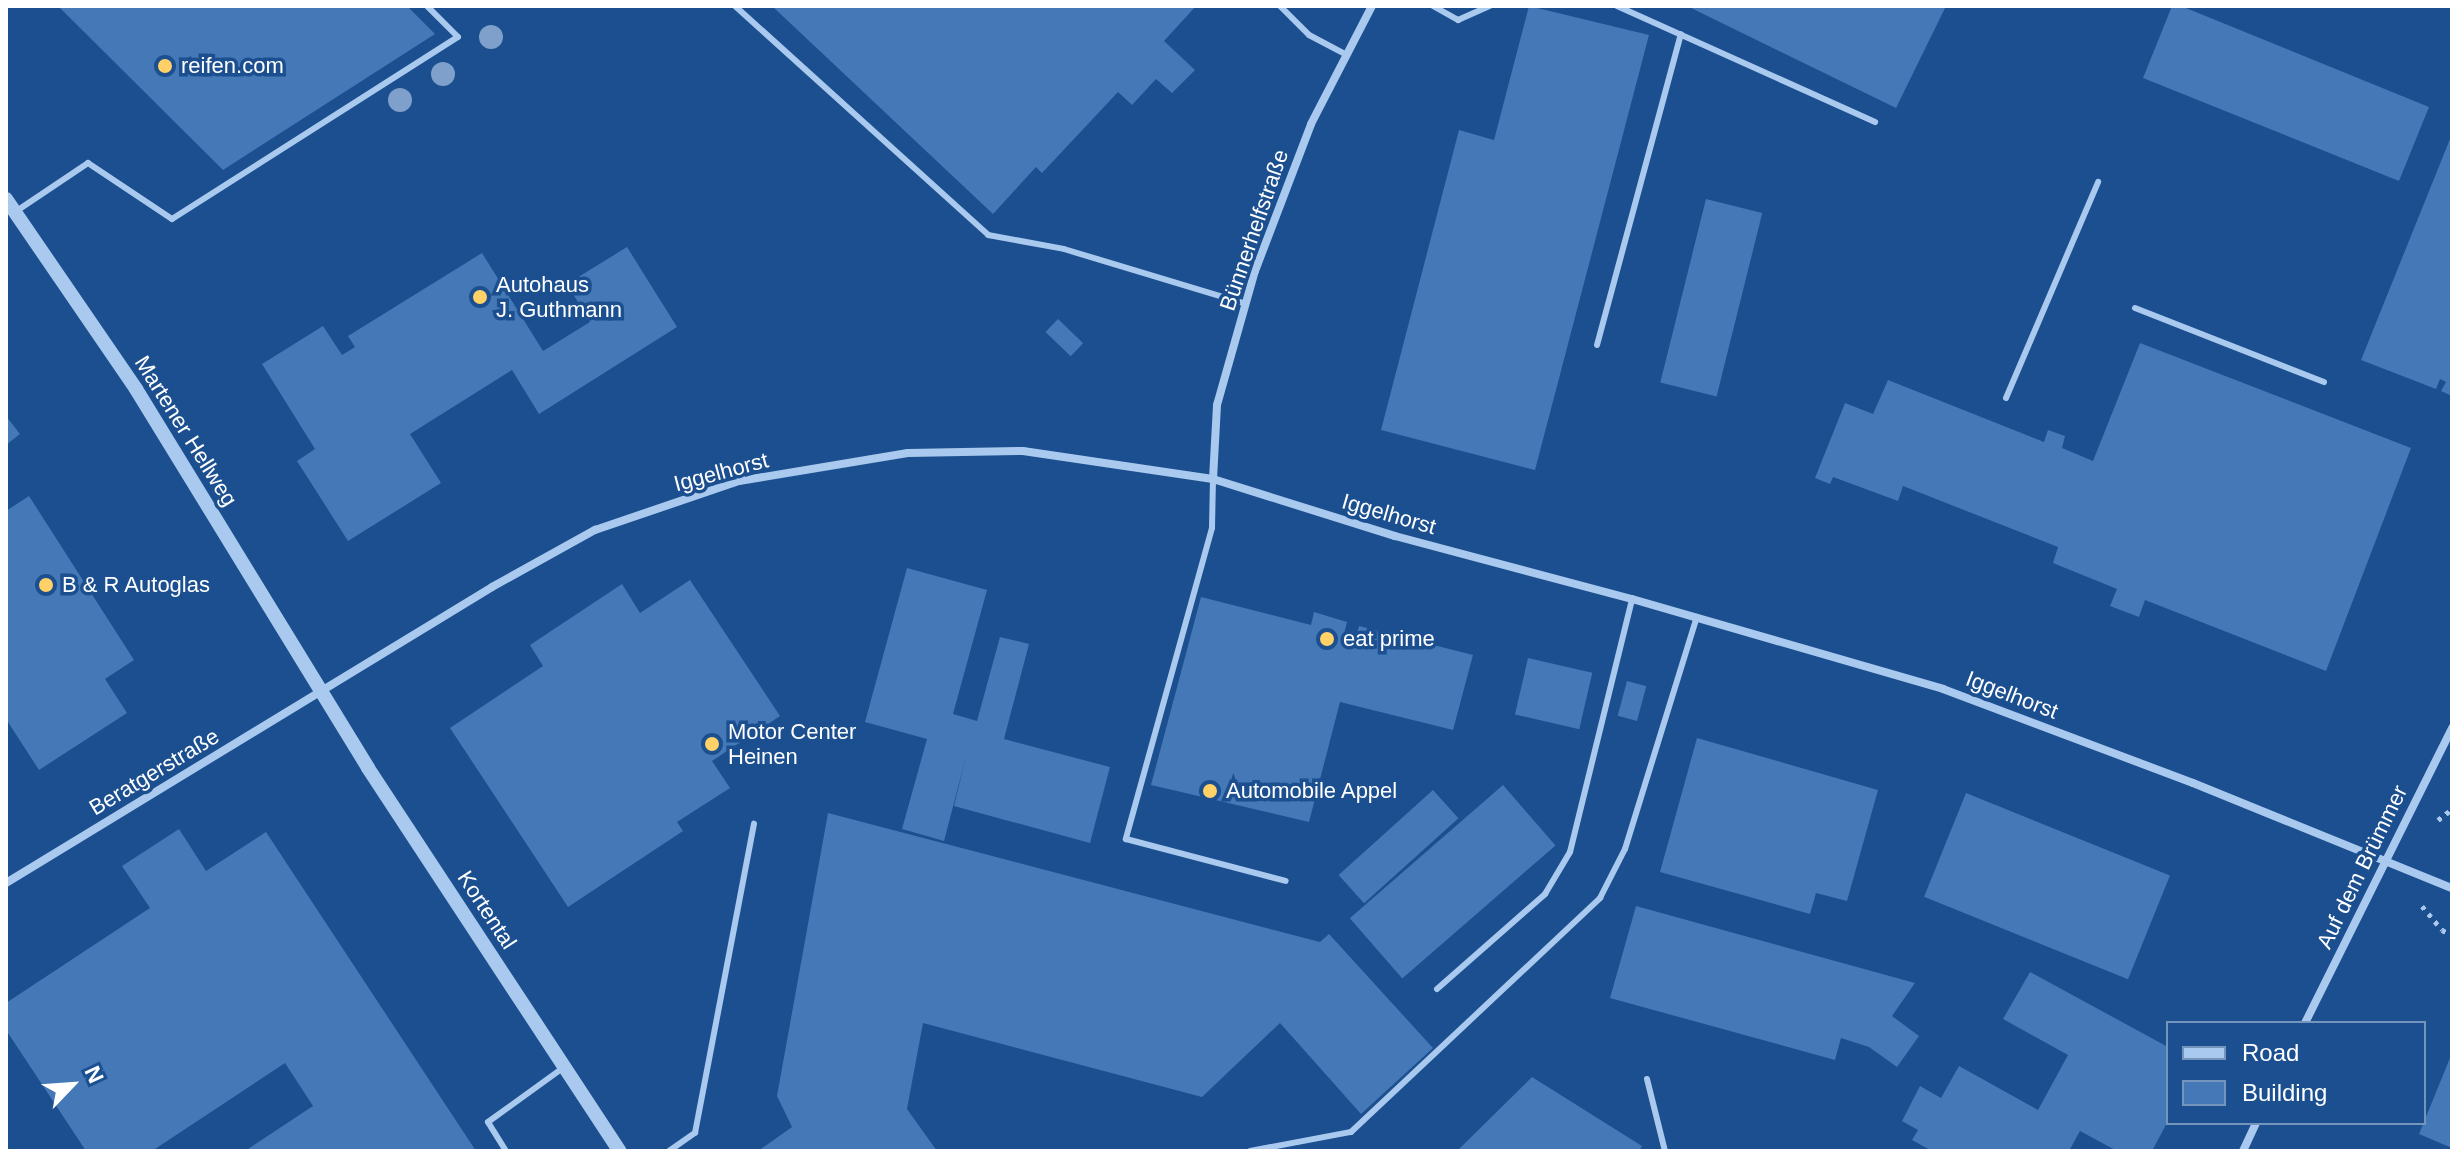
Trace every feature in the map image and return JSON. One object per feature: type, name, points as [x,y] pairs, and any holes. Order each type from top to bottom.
[{"type":"street","name":"Bünnerhelfstraße","points":[[1213,479],[1217,405],[1246,304],[1311,124],[1372,6]]},
{"type":"street","name":"Martener Hellweg","points":[[6,199],[136,389],[320,691]]},
{"type":"street","name":"Iggelhorst","points":[[320,691],[492,587],[595,530],[739,481],[908,453],[1023,451],[1213,479],[1395,536],[1697,617],[1943,689],[2193,783],[2452,888]]},
{"type":"street","name":"Beratgerstraße","points":[[6,883],[320,691]]},
{"type":"street","name":"Kortental","points":[[320,691],[563,1068],[620,1151]]},
{"type":"street","name":"Auf dem Brümmer","points":[[2306,1021],[2452,728]]},
{"type":"street","points":[[2243,1151],[2255,1125]]},
{"type":"lane","points":[[15,212],[88,163],[172,219],[458,37],[427,6]]},
{"type":"lane","points":[[735,6],[988,235],[1064,249],[1246,304]]},
{"type":"lane","points":[[1280,6],[1309,35],[1345,54]]},
{"type":"lane","points":[[1433,6],[1458,20],[1490,6]]},
{"type":"lane","points":[[1617,6],[1875,122]]},
{"type":"lane","points":[[1597,345],[1681,34]]},
{"type":"lane","points":[[2006,398],[2098,182]]},
{"type":"lane","points":[[2135,308],[2324,382]]},
{"type":"lane","points":[[1213,479],[1212,528],[1126,839],[1286,881]]},
{"type":"lane","points":[[1437,989],[1545,894],[1570,852],[1632,599]]},
{"type":"lane","points":[[1250,1151],[1351,1132],[1600,898],[1625,849],[1697,617]]},
{"type":"lane","points":[[669,1151],[695,1133],[754,824]]},
{"type":"lane","points":[[506,1151],[488,1122],[563,1068]]},
{"type":"lane","points":[[1647,1079],[1665,1151]]},
{"type":"path","points":[[2442,930],[2452,935]]},
{"type":"building","points":[[58,6],[407,6],[435,34],[223,170]]},
{"type":"building","points":[[772,6],[1196,6],[1164,41],[1195,70],[1172,93],[1156,79],[1132,105],[1118,92],[1042,173],[1036,167],[993,214]]},
{"type":"building","points":[[1529,6],[1649,35],[1535,470],[1381,430],[1459,130],[1494,140]]},
{"type":"building","points":[[1687,6],[1946,6],[1896,108]]},
{"type":"building","points":[[2172,6],[2181,6],[2429,107],[2399,181],[2143,78]]},
{"type":"building","points":[[2452,134],[2452,396],[2441,391],[2446,382],[2440,379],[2436,389],[2361,360]]},
{"type":"building","points":[[1706,199],[1762,213],[1717,396],[1660,382]]},
{"type":"building","points":[[627,247],[677,327],[539,414],[512,370],[410,434],[441,483],[348,541],[297,461],[315,449],[262,364],[323,326],[342,355],[355,347],[348,336],[482,253],[543,351],[590,322],[567,284]]},
{"type":"building","points":[[1058,319],[1083,343],[1071,356],[1045,332]]},
{"type":"building","points":[[2140,343],[2411,448],[2326,671],[2145,600],[2139,617],[2110,606],[2117,589],[2053,563],[2058,547],[1903,486],[1898,501],[1833,477],[1830,484],[1815,478],[1845,403],[1873,414],[1888,380],[2044,442],[2048,430],[2065,436],[2062,448],[2093,461]]},
{"type":"building","points":[[6,416],[20,434],[6,445]]},
{"type":"building","name":"B & R Autoglas","points":[[29,496],[134,660],[105,679],[127,713],[39,770],[6,719],[6,511]]},
{"type":"building","points":[[907,568],[987,590],[953,714],[977,721],[1000,637],[1029,644],[1004,739],[1110,767],[1090,843],[954,806],[966,757],[944,841],[902,829],[927,739],[865,722]]},
{"type":"building","points":[[690,580],[780,716],[712,761],[730,788],[677,822],[683,831],[568,907],[450,728],[543,666],[530,645],[622,584],[640,613]]},
{"type":"building","points":[[1201,597],[1311,625],[1314,612],[1347,622],[1344,634],[1356,637],[1359,626],[1473,655],[1453,730],[1340,702],[1309,822],[1151,785]]},
{"type":"building","points":[[1528,658],[1592,673],[1579,729],[1515,715]]},
{"type":"building","points":[[1627,681],[1646,686],[1637,721],[1618,716]]},
{"type":"building","points":[[1697,738],[1878,790],[1847,901],[1816,893],[1810,914],[1660,872]]},
{"type":"building","points":[[1503,785],[1555,845],[1402,979],[1350,918]]},
{"type":"building","points":[[1433,790],[1458,818],[1364,903],[1339,875]]},
{"type":"building","points":[[1966,793],[2170,875],[2128,979],[1924,897]]},
{"type":"building","points":[[828,813],[1320,942],[1329,934],[1433,1048],[1361,1114],[1280,1023],[1202,1097],[923,1023],[907,1109],[937,1151],[758,1151],[792,1127],[777,1096]]},
{"type":"building","points":[[179,829],[206,871],[266,832],[476,1151],[245,1151],[313,1106],[285,1063],[152,1151],[86,1151],[6,1030],[6,1003],[150,908],[122,866]]},
{"type":"building","points":[[1636,906],[1915,983],[1892,1016],[1919,1036],[1897,1067],[1869,1047],[1841,1038],[1835,1060],[1610,998]]},
{"type":"building","points":[[2030,972],[2166,1046],[2166,1125],[2152,1151],[2117,1151],[2080,1131],[2069,1151],[1932,1151],[1912,1140],[1918,1130],[1902,1121],[1920,1086],[1941,1098],[1959,1066],[2038,1110],[2068,1055],[2003,1019]]},
{"type":"building","points":[[2452,1053],[2452,1148],[2419,1134],[2423,1125],[2426,1125],[2426,1117]]},
{"type":"building","points":[[1532,1077],[1642,1146],[1639,1151],[1457,1151]]},
{"type":"place","name":"reifen.com","points":[[165,66]]},
{"type":"place","name":"Autohaus J. Guthmann","points":[[480,297]]},
{"type":"place","name":"B & R Autoglas","points":[[46,585]]},
{"type":"place","name":"eat prime","points":[[1327,639]]},
{"type":"place","name":"Motor Center Heinen","points":[[712,744]]},
{"type":"place","name":"Automobile Appel","points":[[1210,791]]}]
